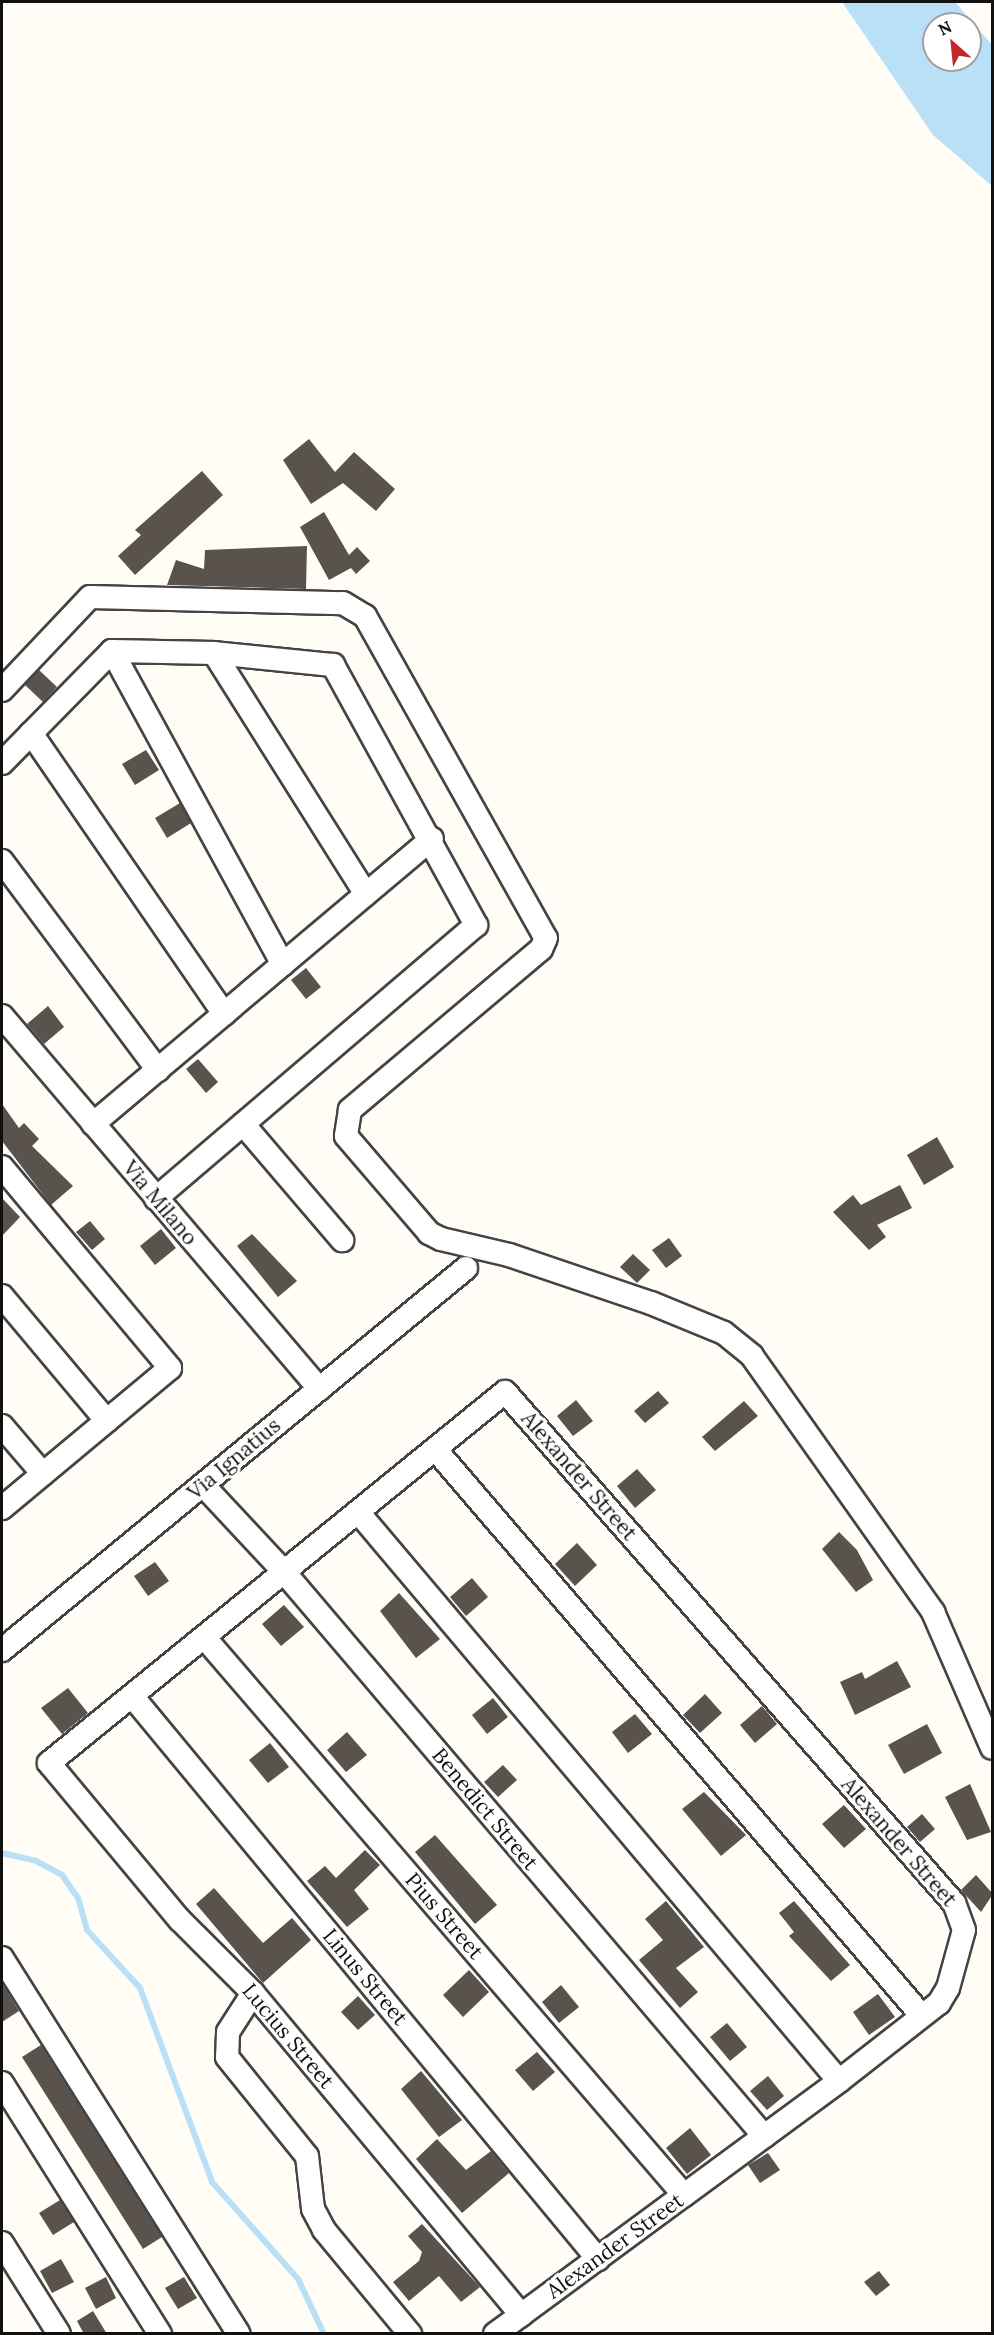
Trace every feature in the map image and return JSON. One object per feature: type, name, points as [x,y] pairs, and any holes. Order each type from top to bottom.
[{"type":"street","points":[[2,690],[90,597],[343,603],[365,616],[546,938],[541,949],[350,1110],[346,1136],[429,1233],[441,1239],[509,1255],[651,1303],[724,1333],[752,1356],[933,1612],[993,1748]]},
{"type":"street","points":[[112,651],[283,964]]},
{"type":"street","points":[[2,762],[112,651],[214,653],[333,665],[432,839],[476,925],[156,1198]]},
{"type":"street","points":[[214,653],[366,894]]},
{"type":"street","points":[[31,733],[224,1014]]},
{"type":"street","points":[[93,1124],[432,839]]},
{"type":"street","points":[[2,861],[158,1070]]},
{"type":"street","name":"Via Milano","points":[[2,1017],[319,1389]]},
{"type":"street","points":[[243,1124],[342,1240]]},
{"type":"street","points":[[2,1167],[170,1368],[2,1508]]},
{"type":"street","name":"Via Ignatius","points":[[2,1650],[466,1268]]},
{"type":"street","points":[[2,1296],[107,1421]]},
{"type":"street","name":"Alexander Street","points":[[435,1449],[505,1392],[954,1903],[964,1930],[962,1945],[948,1988],[922,2016],[838,2081],[495,2334]]},
{"type":"street","points":[[2,1426],[43,1474]]},
{"type":"street","points":[[132,1696],[435,1449],[922,2016]]},
{"type":"street","name":"Benedict Street","points":[[203,1485],[284,1572],[764,2136]]},
{"type":"street","points":[[358,1512],[838,2081]]},
{"type":"street","name":"Pius Street","points":[[204,1637],[684,2195]]},
{"type":"street","name":"Lucius Street","points":[[132,1696],[49,1763],[180,1920],[253,1993],[521,2315]]},
{"type":"street","name":"Linus Street","points":[[132,1696],[598,2259]]},
{"type":"street","points":[[2,1958],[239,2334]]},
{"type":"street","points":[[253,1993],[228,2032],[226,2057],[307,2156],[313,2209],[324,2230],[410,2334]]},
{"type":"street","points":[[2,2083],[160,2334]]},
{"type":"street","points":[[2,2243],[59,2334]]},
{"type":"water","points":[[842,2],[955,2],[964,12],[922,12],[922,72],[982,72],[982,33],[992,45],[992,186],[933,135]]},
{"type":"building","points":[[309,439],[335,472],[354,452],[395,489],[376,511],[343,483],[311,504],[283,460]]},
{"type":"building","points":[[202,471],[223,495],[135,575],[118,556],[141,535],[135,530]]},
{"type":"building","points":[[324,512],[349,555],[357,547],[370,561],[356,574],[351,568],[329,580],[300,527]]},
{"type":"building","points":[[307,546],[306,589],[167,585],[176,560],[204,569],[205,550]]},
{"type":"building","points":[[39,670],[57,687],[43,702],[25,685]]},
{"type":"building","points":[[146,750],[159,770],[135,785],[122,764]]},
{"type":"building","points":[[180,803],[191,823],[167,838],[155,818]]},
{"type":"building","points":[[306,968],[321,987],[306,999],[291,980]]},
{"type":"building","points":[[48,1006],[64,1027],[44,1044],[27,1024]]},
{"type":"building","points":[[198,1059],[218,1082],[206,1093],[186,1069]]},
{"type":"building","points":[[2,1104],[19,1128],[24,1123],[39,1139],[32,1146],[73,1186],[51,1205],[2,1141]]},
{"type":"building","points":[[937,1137],[954,1167],[924,1185],[907,1155]]},
{"type":"building","points":[[900,1185],[912,1208],[877,1225],[886,1237],[869,1250],[833,1212],[853,1195],[861,1205]]},
{"type":"building","points":[[2,1198],[20,1217],[2,1236]]},
{"type":"building","points":[[90,1221],[105,1239],[92,1250],[76,1232]]},
{"type":"building","points":[[161,1229],[176,1248],[155,1265],[140,1246]]},
{"type":"building","points":[[252,1234],[297,1281],[278,1297],[237,1246]]},
{"type":"building","points":[[669,1238],[682,1256],[666,1268],[652,1250]]},
{"type":"building","points":[[633,1254],[650,1270],[637,1283],[620,1267]]},
{"type":"building","points":[[658,1391],[669,1403],[645,1423],[634,1411]]},
{"type":"building","points":[[576,1400],[593,1421],[573,1436],[557,1416]]},
{"type":"building","points":[[744,1401],[758,1416],[715,1451],[702,1437]]},
{"type":"building","points":[[637,1469],[656,1490],[635,1508],[617,1486]]},
{"type":"building","points":[[839,1532],[857,1550],[873,1580],[856,1592],[822,1549]]},
{"type":"building","points":[[577,1543],[597,1565],[575,1586],[555,1564]]},
{"type":"building","points":[[155,1562],[169,1581],[148,1596],[134,1576]]},
{"type":"building","points":[[472,1578],[488,1597],[466,1616],[450,1597]]},
{"type":"building","points":[[399,1593],[440,1639],[416,1658],[380,1611]]},
{"type":"building","points":[[284,1605],[304,1627],[281,1646],[262,1624]]},
{"type":"building","points":[[897,1661],[911,1687],[855,1715],[840,1682],[862,1672],[865,1679]]},
{"type":"building","points":[[68,1688],[88,1713],[62,1734],[41,1708]]},
{"type":"building","points":[[705,1694],[722,1713],[700,1733],[683,1715]]},
{"type":"building","points":[[493,1698],[508,1717],[487,1734],[472,1715]]},
{"type":"building","points":[[762,1706],[777,1724],[755,1743],[740,1725]]},
{"type":"building","points":[[635,1714],[652,1734],[628,1753],[612,1732]]},
{"type":"building","points":[[927,1724],[942,1753],[904,1774],[888,1745]]},
{"type":"building","points":[[347,1732],[367,1755],[346,1772],[327,1750]]},
{"type":"building","points":[[270,1743],[289,1767],[268,1783],[249,1760]]},
{"type":"building","points":[[503,1765],[517,1780],[498,1797],[484,1782]]},
{"type":"building","points":[[970,1784],[991,1832],[967,1840],[945,1797]]},
{"type":"building","points":[[704,1792],[746,1835],[721,1856],[682,1809]]},
{"type":"building","points":[[844,1805],[866,1829],[844,1848],[822,1824]]},
{"type":"building","points":[[922,1814],[935,1829],[920,1842],[907,1827]]},
{"type":"building","points":[[435,1835],[497,1905],[475,1924],[415,1852]]},
{"type":"building","points":[[365,1850],[380,1865],[354,1890],[369,1909],[347,1927],[307,1881],[325,1866],[336,1878]]},
{"type":"building","points":[[976,1875],[993,1894],[981,1912],[961,1890]]},
{"type":"building","points":[[214,1888],[263,1943],[292,1918],[311,1940],[263,1983],[196,1904]]},
{"type":"building","points":[[666,1901],[704,1947],[676,1968],[698,1992],[680,2008],[639,1960],[663,1940],[645,1919]]},
{"type":"building","points":[[794,1901],[850,1965],[831,1981],[789,1936],[794,1932],[779,1913]]},
{"type":"building","points":[[469,1970],[489,1992],[463,2017],[443,1995]]},
{"type":"building","points":[[2,1983],[19,2011],[2,2022]]},
{"type":"building","points":[[561,1985],[579,2007],[559,2023],[542,2002]]},
{"type":"building","points":[[878,1994],[895,2017],[869,2035],[853,2012]]},
{"type":"building","points":[[358,1996],[375,2015],[358,2030],[341,2012]]},
{"type":"building","points":[[727,2023],[747,2047],[730,2061],[710,2037]]},
{"type":"building","points":[[41,2045],[162,2237],[143,2249],[22,2057]]},
{"type":"building","points":[[537,2052],[555,2072],[533,2091],[515,2070]]},
{"type":"building","points":[[421,2071],[462,2120],[439,2137],[401,2089]]},
{"type":"building","points":[[768,2076],[784,2096],[767,2110],[750,2091]]},
{"type":"building","points":[[690,2128],[711,2155],[687,2174],[666,2148]]},
{"type":"building","points":[[437,2139],[466,2170],[491,2151],[509,2173],[462,2213],[416,2159]]},
{"type":"building","points":[[768,2153],[780,2170],[760,2183],[748,2165]]},
{"type":"building","points":[[60,2200],[74,2222],[53,2235],[39,2213]]},
{"type":"building","points":[[422,2224],[480,2287],[461,2302],[439,2276],[409,2301],[393,2282],[419,2261],[422,2252],[408,2236]]},
{"type":"building","points":[[61,2259],[74,2282],[52,2293],[40,2271]]},
{"type":"building","points":[[879,2271],[890,2285],[876,2296],[864,2282]]},
{"type":"building","points":[[106,2277],[116,2298],[96,2309],[85,2288]]},
{"type":"building","points":[[184,2277],[197,2298],[178,2309],[165,2288]]},
{"type":"building","points":[[93,2311],[107,2334],[84,2334],[77,2321]]},
{"type":"waterway","points":[[2,1853],[36,1861],[62,1875],[78,1898],[87,1930],[140,1988],[212,2182],[298,2279],[324,2334]]}]
